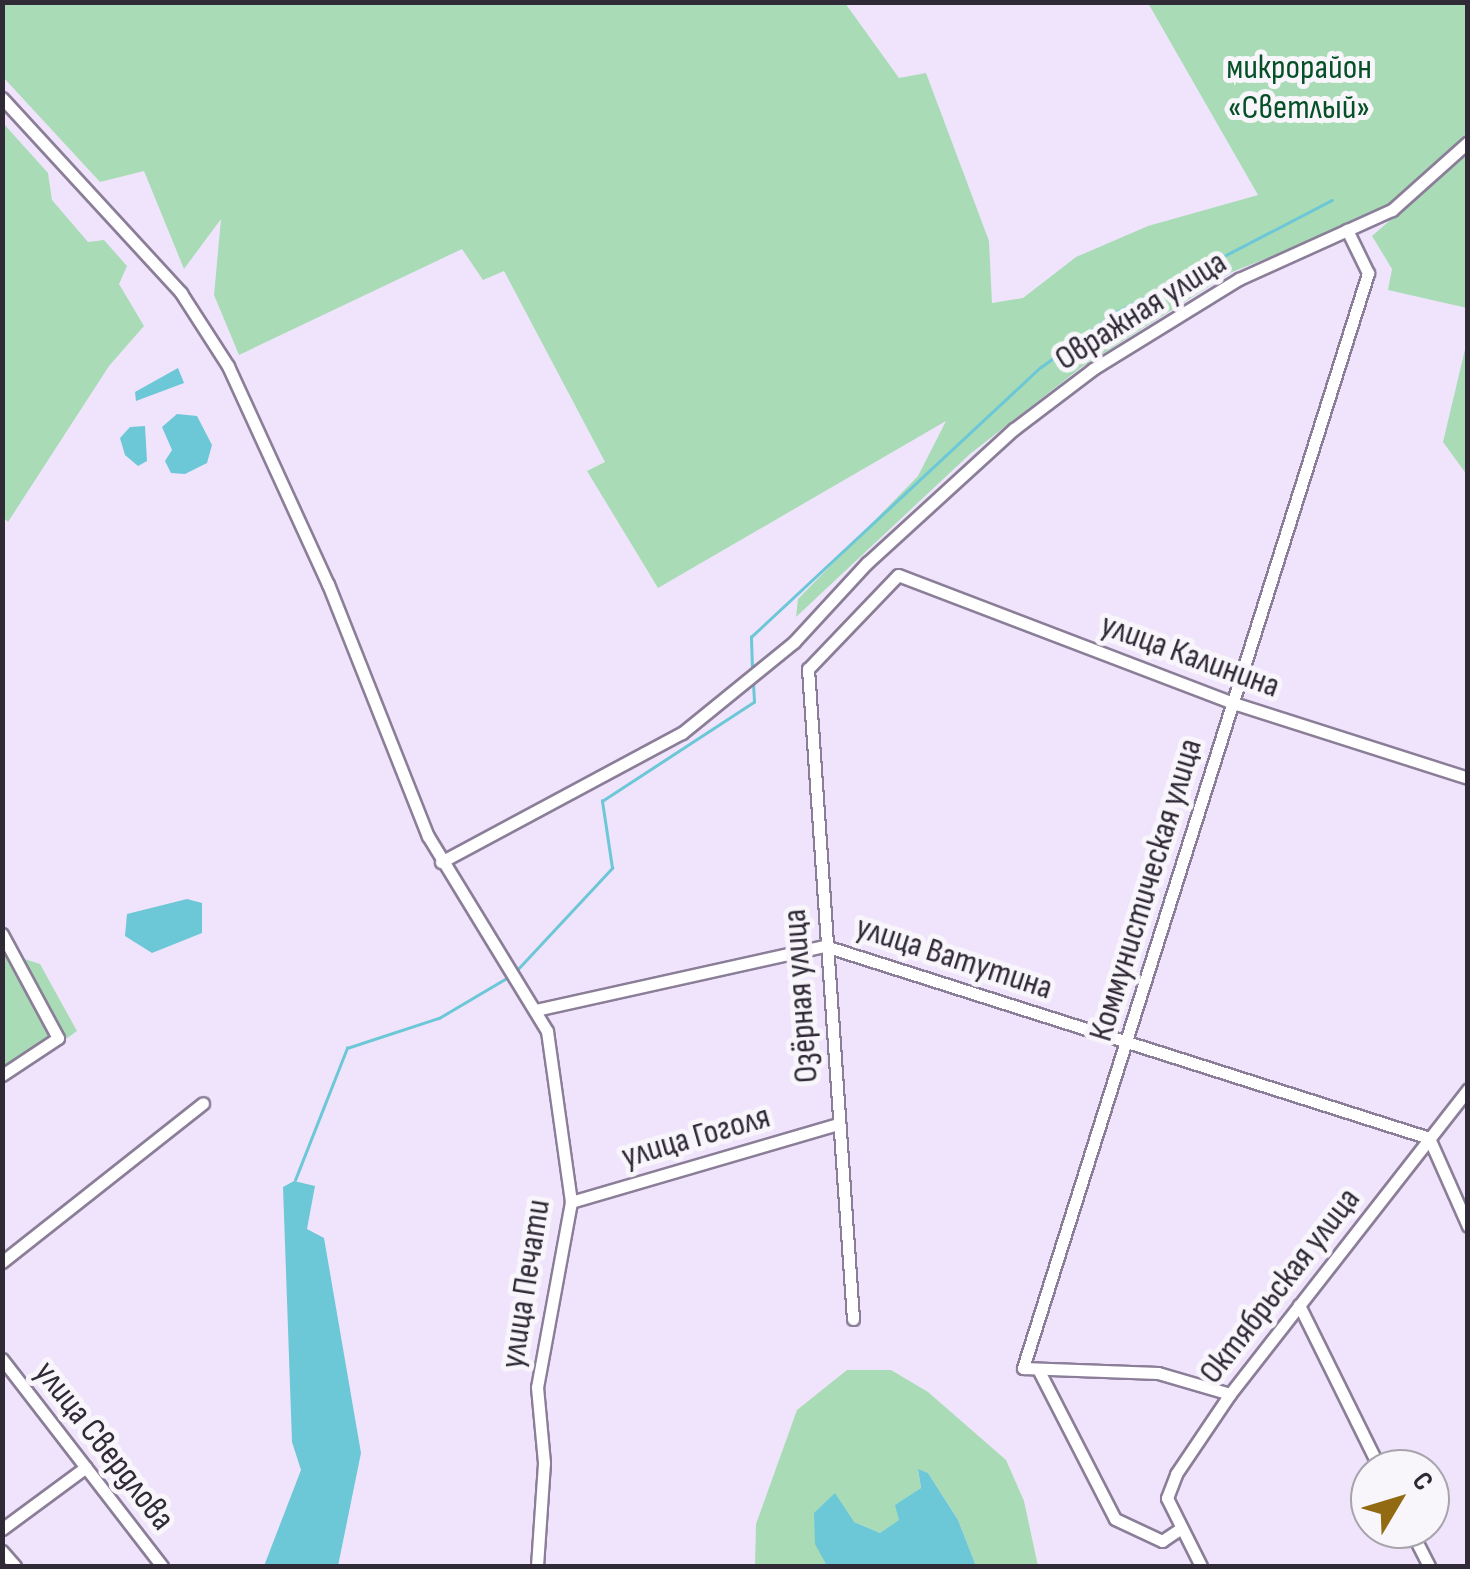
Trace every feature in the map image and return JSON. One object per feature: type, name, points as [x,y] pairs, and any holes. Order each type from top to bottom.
[{"type":"street","name":"улица Печати","points":[[2,98],[181,292],[228,366],[328,584],[441,862],[547,1031],[571,1202],[537,1387],[544,1463],[538,1566]]},
{"type":"street","name":"Овражная улица","points":[[441,862],[682,733],[794,642],[866,563],[1014,430],[1094,370],[1239,279],[1392,210],[1468,142]]},
{"type":"street","name":"Коммунистическая улица","points":[[1040,1371],[1023,1368],[1368,273],[1347,230]]},
{"type":"street","name":"улица Калинина","points":[[808,669],[898,575],[1232,703],[1468,778]]},
{"type":"street","name":"Озёрная улица","points":[[808,669],[837,1124],[854,1319]]},
{"type":"street","points":[[2,934],[58,1038],[2,1075]]},
{"type":"street","name":"улица Ватутина","points":[[536,1010],[825,946],[1429,1138]]},
{"type":"street","name":"Октябрьская улица","points":[[1180,1528],[1167,1498],[1230,1394],[1468,1089]]},
{"type":"street","points":[[2,1262],[203,1102]]},
{"type":"street","name":"улица Гоголя","points":[[571,1202],[837,1124]]},
{"type":"street","points":[[1429,1138],[1468,1226]]},
{"type":"street","points":[[1299,1305],[1370,1449]]},
{"type":"street","name":"улица Свердлова","points":[[2,1360],[162,1566]]},
{"type":"street","points":[[1201,1566],[1180,1528],[1162,1540],[1115,1520],[1040,1371],[1158,1372],[1230,1394]]},
{"type":"street","points":[[2,1529],[86,1467]]},
{"type":"street","points":[[2,1551],[15,1566]]},
{"type":"green space","name":"микрорайон «Светлый»","points":[[3,3],[845,3],[899,78],[926,73],[989,241],[992,303],[1023,298],[1076,257],[1148,226],[1258,195],[1148,3],[1467,3],[1467,132],[1395,208],[1232,272],[1083,366],[970,454],[796,617],[798,599],[918,476],[946,421],[658,588],[587,471],[605,462],[504,271],[483,280],[462,249],[239,355],[214,295],[221,219],[184,269],[144,171],[100,182],[3,77]]},
{"type":"green space","points":[[3,123],[48,173],[52,200],[88,242],[104,240],[127,266],[119,284],[144,326],[109,366],[8,522],[2,516]]},
{"type":"green space","points":[[1467,153],[1467,308],[1388,290],[1392,269],[1372,236]]},
{"type":"green space","points":[[1467,341],[1467,475],[1443,442]]},
{"type":"green space","points":[[3,952],[40,964],[77,1031],[3,1085]]},
{"type":"green space","points":[[847,1370],[891,1370],[928,1392],[1006,1460],[1024,1501],[1038,1566],[976,1566],[958,1520],[928,1473],[918,1470],[921,1488],[896,1505],[900,1520],[880,1533],[854,1522],[816,1544],[827,1566],[755,1566],[756,1524],[797,1410]]},
{"type":"water","points":[[178,368],[184,383],[136,401],[135,392]]},
{"type":"water","points":[[177,414],[197,416],[212,445],[207,463],[185,474],[171,473],[165,461],[172,450],[162,427]]},
{"type":"water","points":[[145,426],[147,461],[138,466],[125,455],[120,438],[130,427]]},
{"type":"water","points":[[187,899],[202,903],[202,933],[152,953],[125,936],[127,914]]},
{"type":"water","points":[[294,1181],[315,1186],[307,1229],[324,1238],[361,1453],[338,1566],[264,1566],[301,1470],[292,1442],[283,1187]]},
{"type":"water","points":[[918,1469],[928,1473],[958,1520],[976,1566],[827,1566],[815,1544],[814,1513],[835,1493],[854,1522],[880,1533],[899,1520],[895,1505],[921,1488]]},
{"type":"waterway","points":[[752,668],[751,637],[1041,367],[1116,312],[1332,200]]},
{"type":"waterway","points":[[516,971],[612,868],[602,801],[754,702],[753,681]]},
{"type":"waterway","points":[[295,1180],[347,1048],[439,1018],[510,976]]}]
